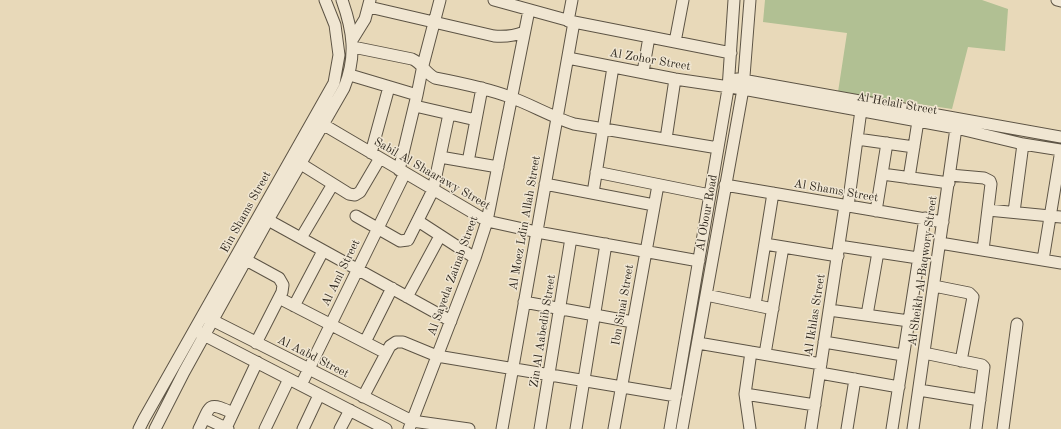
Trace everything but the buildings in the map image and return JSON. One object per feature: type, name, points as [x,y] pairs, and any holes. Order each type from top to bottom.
[{"type":"street","name":"Ein Shams Street","points":[[139,429],[334,83],[339,55],[335,25],[325,0]]},
{"type":"street","name":"Ein Shams Street","points":[[155,429],[204,335],[268,220],[324,125],[350,75],[353,43],[348,18],[342,0]]},
{"type":"street","name":"Al Aml Street","points":[[301,385],[378,229],[402,172],[423,65],[440,0]]},
{"type":"street","points":[[494,0],[571,22],[731,53]]},
{"type":"street","name":"Al Moez Ldin Allah Street","points":[[502,429],[556,118],[568,58],[572,0]]},
{"type":"street","points":[[675,42],[683,0]]},
{"type":"street","name":"Al Obour Road","points":[[670,429],[729,82],[734,0]]},
{"type":"street","name":"Al Obour Road","points":[[685,429],[706,295],[743,85],[750,0]]},
{"type":"street","points":[[1057,0],[1061,1]]},
{"type":"street","points":[[524,32],[515,36],[494,36],[435,22],[369,3],[365,18],[353,43],[418,61],[430,75],[435,78],[482,88],[511,98],[556,118],[574,124],[718,148]]},
{"type":"street","name":"Al Sayeda Zainab Street","points":[[410,425],[475,258],[487,222],[529,10]]},
{"type":"street","points":[[643,72],[649,37]]},
{"type":"street","name":"Al Zohor Street","points":[[568,58],[675,79],[729,82]]},
{"type":"street","points":[[593,193],[613,66]]},
{"type":"street","points":[[350,75],[417,95]]},
{"type":"street","points":[[666,139],[675,79]]},
{"type":"street","name":"Al Helali Street","points":[[729,82],[918,121],[957,123],[1023,144],[1061,150]]},
{"type":"street","name":"Al Helali Street","points":[[743,85],[957,123],[1061,137]]},
{"type":"street","points":[[301,164],[349,194],[358,194],[375,156],[389,86]]},
{"type":"street","points":[[468,162],[482,88]]},
{"type":"street","points":[[414,106],[476,120]]},
{"type":"street","name":"Al Ikhlas Street","points":[[811,429],[861,110]]},
{"type":"street","points":[[356,216],[400,242],[410,238],[433,190],[449,114]]},
{"type":"street","points":[[909,178],[918,121]]},
{"type":"street","name":"Al Sheikh Al Baqwory Street","points":[[913,429],[957,123]]},
{"type":"street","name":"Sabil Al Shaarawy Street","points":[[324,125],[487,222],[699,261]]},
{"type":"street","points":[[857,139],[914,147]]},
{"type":"street","points":[[876,210],[887,143]]},
{"type":"street","points":[[1014,212],[1023,144]]},
{"type":"street","points":[[1043,260],[1056,216],[1061,150]]},
{"type":"street","points":[[440,157],[498,167]]},
{"type":"street","points":[[596,172],[710,195]]},
{"type":"street","points":[[882,174],[909,178],[988,179],[991,184],[983,250]]},
{"type":"street","points":[[301,238],[333,184]]},
{"type":"street","points":[[545,184],[654,205]]},
{"type":"street","name":"Ibn Sinai Street","points":[[614,429],[658,185]]},
{"type":"street","name":"Al Shams Street","points":[[725,185],[943,222]]},
{"type":"street","points":[[755,305],[773,193]]},
{"type":"street","points":[[988,210],[1056,216]]},
{"type":"street","name":"Al Sheikh Al Baqwory Street","points":[[892,429],[925,218]]},
{"type":"street","points":[[268,220],[451,321]]},
{"type":"street","points":[[418,221],[475,258]]},
{"type":"street","points":[[407,297],[440,236]]},
{"type":"street","name":"Zin Al Aabedib Street","points":[[540,429],[571,238]]},
{"type":"street","points":[[940,243],[1061,263]]},
{"type":"street","points":[[576,429],[606,244]]},
{"type":"street","points":[[765,244],[838,251],[878,252],[918,258]]},
{"type":"street","points":[[765,354],[784,247]]},
{"type":"street","points":[[294,306],[323,251]]},
{"type":"street","points":[[867,315],[878,252]]},
{"type":"street","points":[[246,260],[279,278],[283,289],[256,343]]},
{"type":"street","points":[[934,286],[969,293],[973,297],[961,361]]},
{"type":"street","points":[[365,342],[392,288]]},
{"type":"street","points":[[706,295],[773,309]]},
{"type":"street","points":[[279,298],[386,353]]},
{"type":"street","points":[[524,302],[633,322]]},
{"type":"street","points":[[829,310],[909,321]]},
{"type":"street","name":"Al Aabd Street","points":[[202,315],[363,397],[410,425]]},
{"type":"street","points":[[1003,429],[1017,324]]},
{"type":"street","points":[[194,330],[386,429]]},
{"type":"street","points":[[363,397],[386,353],[392,344],[399,341],[437,356],[676,396]]},
{"type":"street","points":[[824,342],[903,355]]},
{"type":"street","points":[[698,343],[765,354],[820,368],[855,379],[899,387]]},
{"type":"street","points":[[750,429],[745,394],[751,352]]},
{"type":"street","points":[[924,353],[982,365],[984,367],[976,429]]},
{"type":"street","points":[[205,418],[227,429],[257,362]]},
{"type":"street","points":[[266,429],[289,379]]},
{"type":"street","points":[[847,429],[855,379]]},
{"type":"street","points":[[919,390],[980,400]]},
{"type":"street","points":[[745,394],[815,405]]},
{"type":"street","points":[[303,429],[319,395]]},
{"type":"street","points":[[199,429],[209,408],[213,406],[218,406],[233,413]]},
{"type":"street","points":[[340,429],[350,410]]},
{"type":"street","points":[[410,425],[469,429]]},
{"type":"green space","points":[[765,0],[982,0],[1008,9],[1005,51],[968,47],[952,109],[838,92],[847,33],[763,22]]}]
